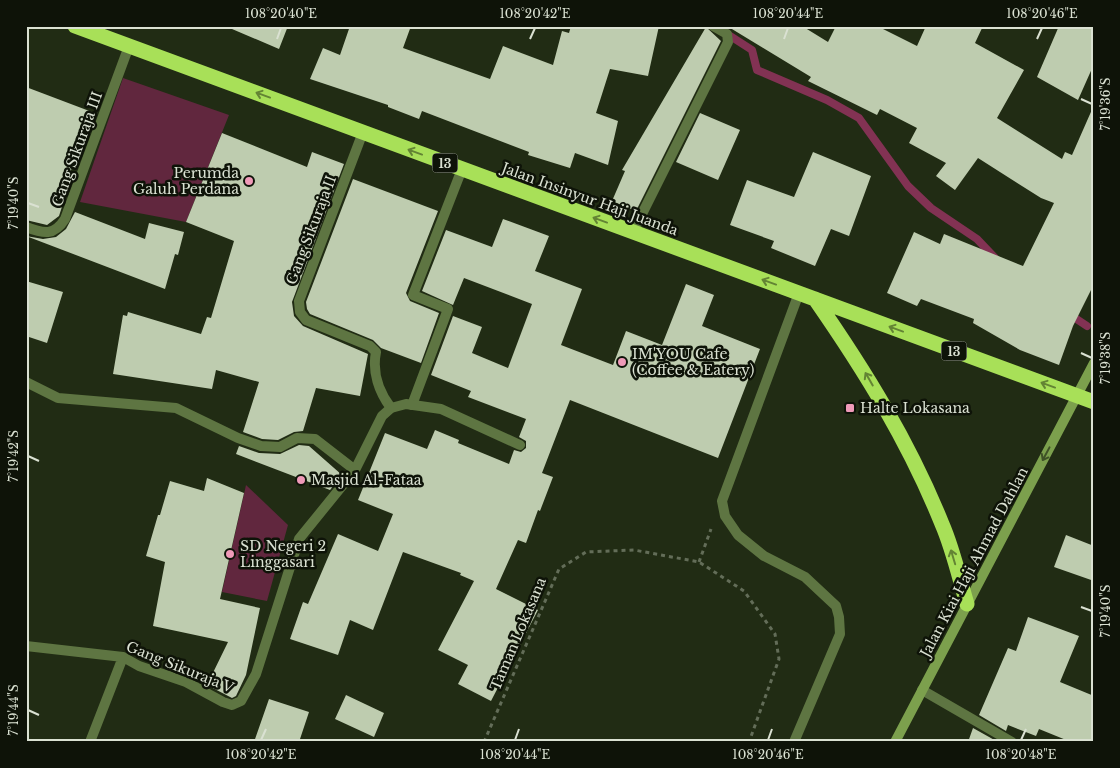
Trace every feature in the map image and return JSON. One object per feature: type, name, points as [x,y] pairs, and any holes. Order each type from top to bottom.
[{"type":"highway","name":"Jalan Insinyur Haji Juanda","points":[[76,26],[1094,402]]},
{"type":"highway","points":[[815,299],[861,365],[896,426],[942,525],[967,604]]},
{"type":"main road","name":"Jalan Kiai Haji Ahmad Dahlan","points":[[895,742],[1094,363]]},
{"type":"street","points":[[633,232],[728,42],[727,34],[713,26]]},
{"type":"street","name":"Gang Sikuraja III","points":[[26,227],[49,232],[59,228],[65,219],[129,46]]},
{"type":"street","name":"Gang Sikuraja II","points":[[363,132],[299,301],[300,312],[306,320],[370,346],[376,352],[374,361],[382,396],[391,408]]},
{"type":"street","points":[[412,405],[448,309],[413,295],[462,169]]},
{"type":"street","points":[[794,742],[840,634],[840,617],[836,606],[805,577],[764,556],[738,535],[725,516],[722,501],[799,293]]},
{"type":"street","points":[[26,382],[58,398],[176,408],[261,446],[280,447],[297,438],[315,439],[355,470]]},
{"type":"street","points":[[391,408],[412,405],[441,409],[520,445]]},
{"type":"street","name":"Gang Sikuraja V","points":[[26,646],[122,657],[139,666],[186,682],[223,702],[232,705],[241,701],[256,674],[299,539],[355,470],[382,416],[391,408]]},
{"type":"street","points":[[90,742],[122,657]]},
{"type":"street","points":[[922,690],[1012,742]]},
{"type":"path","points":[[699,562],[722,501]]},
{"type":"path","name":"Taman Lokasana","points":[[484,742],[559,569],[586,552],[634,550],[699,562],[744,591],[775,634],[779,659],[749,742]]},
{"type":"shaded area","points":[[123,78],[229,115],[186,222],[80,202]]},
{"type":"shaded area","points":[[246,485],[288,525],[267,601],[222,592]]},
{"type":"building","points":[[225,26],[288,26],[279,49]]},
{"type":"building","points":[[350,26],[411,26],[403,48],[490,79],[503,46],[553,65],[562,31],[569,33],[571,26],[659,26],[648,76],[610,69],[596,113],[618,121],[608,165],[575,153],[570,168],[528,155],[529,152],[422,111],[419,119],[388,107],[388,105],[310,79],[323,48],[340,55]]},
{"type":"building","points":[[727,26],[802,26],[828,42],[836,26],[877,26],[917,46],[926,26],[983,26],[975,43],[1024,70],[997,118],[1062,159],[1065,152],[1072,155],[1094,105],[1094,284],[1073,326],[1059,365],[1020,350],[973,323],[974,319],[921,299],[917,306],[887,293],[914,232],[940,244],[944,234],[1023,266],[1054,203],[1041,198],[978,158],[955,190],[936,176],[946,163],[909,143],[917,128],[880,109],[877,115],[808,81],[811,77]]},
{"type":"building","points":[[1059,26],[1094,26],[1094,64],[1078,100],[1037,77]]},
{"type":"building","points":[[706,27],[721,41],[636,211],[612,201],[625,171],[622,170]]},
{"type":"building","points":[[26,87],[92,112],[66,184],[69,185],[59,216],[47,225],[26,220]]},
{"type":"building","points":[[700,113],[740,130],[718,180],[676,162]]},
{"type":"building","points":[[222,133],[307,167],[312,152],[344,164],[292,302],[294,316],[303,326],[368,354],[360,396],[316,388],[303,431],[294,432],[278,440],[262,439],[243,432],[259,382],[216,370],[212,389],[113,374],[123,315],[127,316],[128,312],[201,334],[207,317],[211,318],[234,241],[186,222]]},
{"type":"building","points":[[813,152],[871,176],[849,236],[831,229],[815,266],[771,248],[774,241],[730,225],[747,180],[794,197]]},
{"type":"building","points":[[353,179],[438,211],[406,293],[410,301],[439,313],[421,363],[381,348],[373,340],[310,314],[307,309],[306,302]]},
{"type":"building","points":[[75,212],[145,239],[149,223],[184,232],[178,255],[175,254],[165,289],[26,236],[43,239],[56,237],[66,229]]},
{"type":"building","points":[[503,219],[549,236],[535,271],[582,289],[561,345],[613,365],[626,331],[662,345],[686,284],[714,295],[702,326],[760,349],[718,458],[570,400],[542,473],[553,477],[540,511],[538,510],[526,543],[518,540],[496,589],[538,610],[491,701],[458,684],[468,665],[438,650],[474,581],[460,575],[461,573],[403,552],[373,630],[350,620],[338,655],[290,639],[303,602],[308,604],[338,534],[378,551],[393,514],[358,500],[385,433],[427,449],[435,430],[459,440],[458,443],[509,464],[514,450],[521,452],[526,448],[526,441],[519,437],[526,419],[468,397],[471,391],[431,375],[453,316],[482,327],[472,353],[508,368],[532,304],[464,278],[453,305],[422,291],[446,230],[492,247]]},
{"type":"building","points":[[26,281],[63,292],[47,343],[26,336]]},
{"type":"building","points":[[299,445],[309,446],[342,475],[330,490],[236,454],[239,446],[259,453],[280,454]]},
{"type":"building","points":[[207,478],[244,493],[220,599],[260,608],[246,675],[236,696],[232,698],[207,685],[228,642],[153,626],[165,562],[146,556],[170,481],[204,491]]},
{"type":"building","points":[[1066,535],[1094,546],[1094,581],[1054,567]]},
{"type":"building","points":[[1028,617],[1079,636],[1060,682],[1094,696],[1094,742],[1071,742],[1039,729],[1036,736],[1008,725],[1006,731],[979,715],[1008,648],[1016,651]]},
{"type":"building","points":[[346,695],[384,713],[374,737],[335,719]]},
{"type":"building","points":[[269,699],[309,712],[299,742],[254,742]]},
{"type":"building","points":[[973,728],[998,742],[968,742]]},
{"type":"waterway","points":[[724,32],[752,50],[757,70],[827,100],[859,118],[908,186],[931,208],[977,239],[996,259]]},
{"type":"waterway","points":[[1069,314],[1087,326]]},
{"type":"place","name":"Perumda Galuh Perdana","points":[[249,181]]},
{"type":"place","name":"IM'YOU Cafe (Coffee & Eatery)","points":[[622,362]]},
{"type":"place","name":"Halte Lokasana","points":[[850,408]]},
{"type":"place","name":"Masjid Al-Fataa","points":[[301,480]]},
{"type":"place","name":"SD Negeri 2 Linggasari","points":[[230,554]]}]
